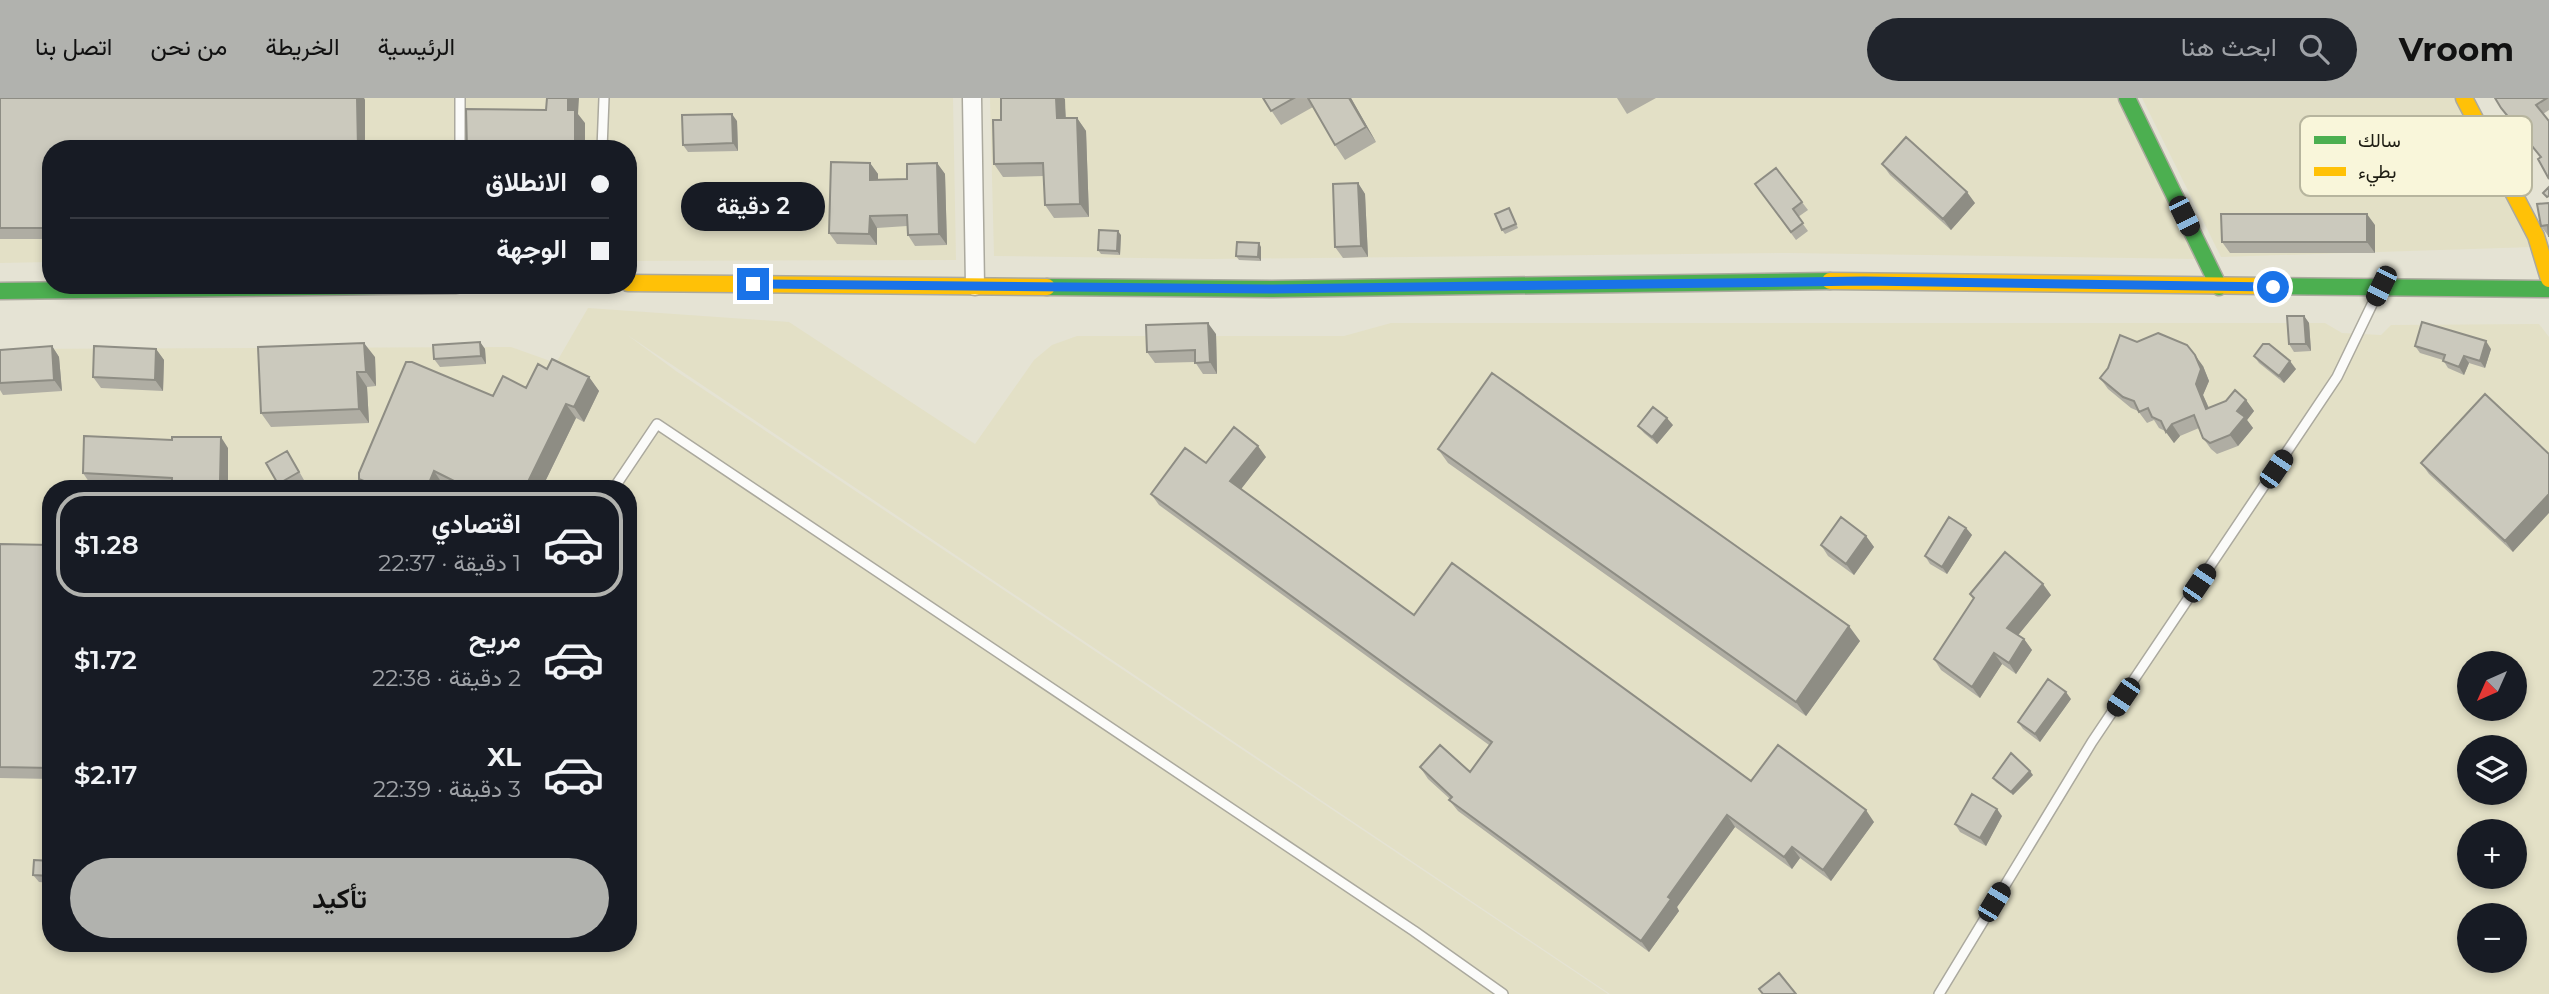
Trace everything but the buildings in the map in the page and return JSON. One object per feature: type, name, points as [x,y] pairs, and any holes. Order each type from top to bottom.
[{"type":"main road","points":[[2127,98],[2219,287]]},
{"type":"main road","points":[[2464,98],[2473,116]]},
{"type":"main road","points":[[2515,196],[2536,236],[2549,279]]},
{"type":"main road","points":[[637,283],[1272,289],[1864,281],[2549,289]]},
{"type":"main road","points":[[0,291],[42,290]]},
{"type":"street","points":[[972,98],[975,286]]},
{"type":"lane","points":[[460,98],[460,140]]},
{"type":"lane","points":[[603,140],[604,98]]},
{"type":"lane","points":[[1939,994],[2092,742],[2337,377],[2381,286]]},
{"type":"lane","points":[[619,480],[657,424],[1414,931],[1503,994]]},
{"type":"shaded area","points":[[0,98],[953,98],[956,260],[637,261],[637,140],[42,140],[42,262],[0,263]]},
{"type":"shaded area","points":[[990,98],[2117,98],[2197,259],[1789,253],[1210,259],[994,256]]},
{"type":"shaded area","points":[[2142,98],[2456,98],[2465,116],[2300,116],[2300,196],[2507,196],[2533,247],[2221,257]]},
{"type":"shaded area","points":[[588,308],[789,322],[975,444],[1034,360],[1052,345],[1077,336],[1344,336],[1391,323],[2325,323],[2342,333],[2381,335],[2391,325],[2539,324],[2549,337],[2549,994],[1610,994],[626,334],[676,371],[1608,994],[0,994],[0,349],[511,347],[556,363]]},
{"type":"traffic: fast","points":[[2127,98],[2219,287]]},
{"type":"traffic: fast","points":[[1047,287],[1272,289],[1830,281]]},
{"type":"traffic: fast","points":[[2266,286],[2549,289]]},
{"type":"traffic: fast","points":[[0,291],[42,290]]},
{"type":"traffic: slow","points":[[2464,98],[2473,116]]},
{"type":"traffic: slow","points":[[2515,196],[2536,236],[2549,279]]},
{"type":"traffic: slow","points":[[1830,281],[2266,286]]},
{"type":"traffic: slow","points":[[637,283],[1047,287]]},
{"type":"route","points":[[753,284],[1272,289],[1864,281],[2273,287]]}]
